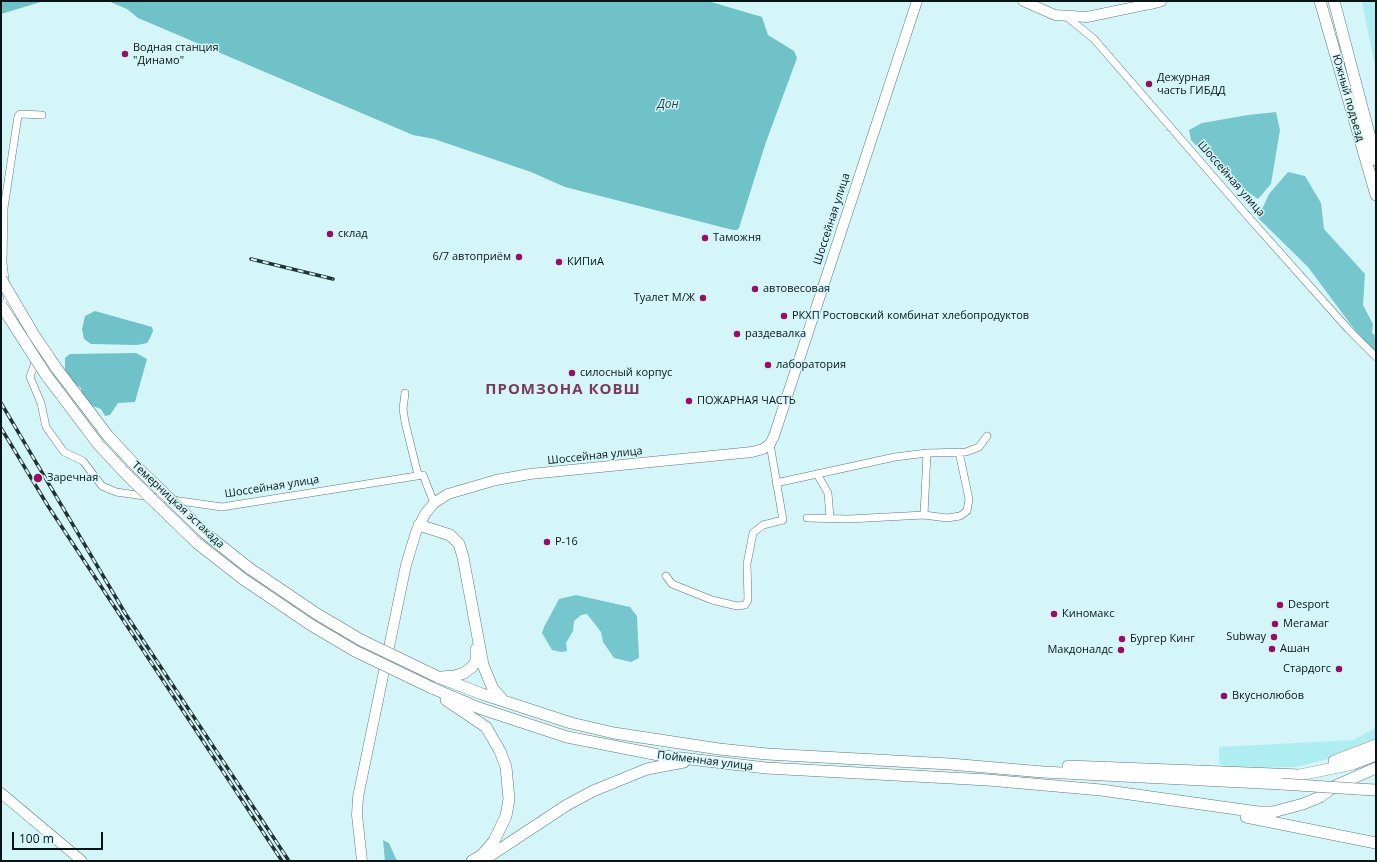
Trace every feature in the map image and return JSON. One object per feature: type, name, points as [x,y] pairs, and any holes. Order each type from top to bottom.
[{"type":"main road","name":"Шоссейная улица","points":[[362,861],[357,815],[358,797],[406,565],[418,528],[434,503],[448,494],[496,480],[530,474],[752,452],[763,449],[770,444],[774,436],[917,1]]},
{"type":"main road","name":"Шоссейная улица","points":[[1023,1],[1045,12],[1067,17],[1086,17],[1149,2]]},
{"type":"main road","points":[[1123,9],[1137,1]]},
{"type":"main road","points":[[1149,2],[1161,1]]},
{"type":"main road","name":"Южный подъезд","points":[[1320,1],[1376,196]]},
{"type":"main road","name":"Южный подъезд","points":[[1334,1],[1376,160]]},
{"type":"main road","name":"Темерницкая эстакада","points":[[1,279],[53,364],[108,436],[136,467],[205,533],[249,568],[317,614],[361,640],[438,677]]},
{"type":"main road","name":"Темерницкая эстакада","points":[[1,305],[46,376],[98,444],[126,474],[197,543],[243,579],[310,625],[355,651],[433,689]]},
{"type":"main road","points":[[418,528],[448,540],[455,548],[477,653],[476,661],[472,667],[464,673],[455,676],[438,677]]},
{"type":"main road","points":[[418,528],[450,535],[459,544],[464,557],[483,665],[493,689],[504,701]]},
{"type":"main road","name":"Пойменная улица","points":[[438,677],[571,723],[614,733],[676,743],[767,754],[981,767]]},
{"type":"main road","points":[[433,689],[436,694],[486,727],[500,751],[506,767],[509,799],[506,816],[494,841],[482,854],[472,861]]},
{"type":"main road","name":"Пойменная улица","points":[[433,689],[479,708],[567,737],[664,756],[766,768],[849,774],[988,780],[1101,790],[1173,801]]},
{"type":"main road","points":[[1269,773],[1308,769],[1350,756],[1376,745]]},
{"type":"main road","points":[[981,767],[1009,764],[1300,775],[1353,764],[1376,755]]},
{"type":"main road","points":[[482,861],[567,805],[618,780],[647,769],[684,762],[726,763]]},
{"type":"main road","points":[[981,767],[1043,772],[1376,790]]},
{"type":"main road","points":[[1173,801],[1246,811],[1274,812],[1303,804],[1320,797],[1335,786],[1376,768]]},
{"type":"main road","points":[[1324,771],[1336,776],[1337,779],[1335,786]]},
{"type":"main road","points":[[1,793],[82,861]]},
{"type":"main road","points":[[1173,801],[1201,809],[1376,843]]},
{"type":"street","name":"Шоссейная улица","points":[[1067,17],[1094,40],[1266,238],[1349,330],[1376,357]]},
{"type":"street","name":"Шоссейная улица","points":[[42,115],[20,114],[18,116],[2,207],[3,264],[8,306],[38,355],[30,377],[41,403],[45,424],[64,452],[83,461],[102,486],[116,492],[222,507],[420,475]]},
{"type":"street","points":[[405,393],[403,409],[405,422],[420,475],[434,503]]},
{"type":"street","points":[[776,483],[895,457],[927,453],[972,451],[979,447],[987,436]]},
{"type":"street","points":[[666,576],[672,584],[712,600],[737,606],[745,604],[748,600],[746,564],[753,533],[763,525],[783,520],[770,444]]},
{"type":"street","points":[[807,518],[849,519],[924,515],[946,518],[960,516],[967,512],[969,499],[959,452]]},
{"type":"street","points":[[924,515],[927,453]]},
{"type":"street","points":[[817,474],[828,493],[830,518]]},
{"type":"shaded area","points":[[1362,1],[1376,1],[1376,72]]},
{"type":"shaded area","points":[[1276,112],[1280,130],[1271,184],[1258,199],[1229,179],[1191,140],[1189,130],[1202,123]]},
{"type":"shaded area","points":[[1288,172],[1305,176],[1321,203],[1324,229],[1365,274],[1363,305],[1373,324],[1372,333],[1376,336],[1376,353],[1363,341],[1308,267],[1258,218],[1269,194]]},
{"type":"shaded area","points":[[576,595],[630,607],[637,616],[639,658],[631,662],[614,658],[603,642],[601,632],[587,614],[581,615],[574,621],[573,631],[566,643],[567,651],[561,652],[552,650],[542,633],[544,627],[559,599]]},
{"type":"shaded area","points":[[1376,727],[1376,742],[1347,754],[1297,767],[1231,768],[1223,766],[1219,763],[1219,747],[1354,740]]},
{"type":"shaded area","points":[[383,840],[389,843],[397,861],[385,861]]},
{"type":"water","points":[[1,1],[44,1],[1,14]]},
{"type":"water","name":"Дон","points":[[108,1],[708,1],[762,17],[768,35],[794,51],[797,58],[766,142],[739,228],[737,230],[733,230],[565,187],[531,172],[434,139],[413,135],[138,18],[127,9]]},
{"type":"water","points":[[95,311],[152,327],[153,331],[147,343],[137,345],[91,344],[84,339],[82,329],[85,316]]},
{"type":"water","points":[[136,353],[147,359],[135,402],[118,403],[110,415],[105,416],[101,409],[87,404],[82,398],[81,388],[69,379],[65,372],[65,358],[70,354]]},
{"type":"railway","points":[[251,259],[333,279]]},
{"type":"railway","points":[[1,403],[125,613],[289,861]]},
{"type":"railway","points":[[1,428],[48,506],[282,861]]},
{"type":"place","name":"Водная станция \"Динамо\"","points":[[125,54]]},
{"type":"place","name":"Дежурная часть ГИБДД","points":[[1149,84]]},
{"type":"place","name":"склад","points":[[330,234]]},
{"type":"place","name":"Таможня","points":[[705,238]]},
{"type":"place","name":"6/7 автоприём","points":[[519,257]]},
{"type":"place","name":"КИПиА","points":[[559,262]]},
{"type":"place","name":"автовесовая","points":[[755,289]]},
{"type":"place","name":"Туалет М/Ж","points":[[703,298]]},
{"type":"place","name":"РКХП Ростовский комбинат хлебопродуктов","points":[[784,316]]},
{"type":"place","name":"раздевалка","points":[[737,334]]},
{"type":"place","name":"лаборатория","points":[[768,365]]},
{"type":"place","name":"силосный корпус","points":[[572,373]]},
{"type":"place","name":"ПОЖАРНАЯ ЧАСТЬ","points":[[689,401]]},
{"type":"place","name":"Заречная","points":[[38,478]]},
{"type":"place","name":"Р-16","points":[[547,542]]},
{"type":"place","name":"Desport","points":[[1280,605]]},
{"type":"place","name":"Киномакс","points":[[1054,614]]},
{"type":"place","name":"Мегамаг","points":[[1275,624]]},
{"type":"place","name":"Subway","points":[[1274,637]]},
{"type":"place","name":"Бургер Кинг","points":[[1122,639]]},
{"type":"place","name":"Ашан","points":[[1272,649]]},
{"type":"place","name":"Макдоналдс","points":[[1121,650]]},
{"type":"place","name":"Стардогс","points":[[1339,669]]},
{"type":"place","name":"Вкуснолюбов","points":[[1224,696]]},
{"type":"district","name":"ПРОМЗОНА КОВШ","points":[[563,390]]}]
